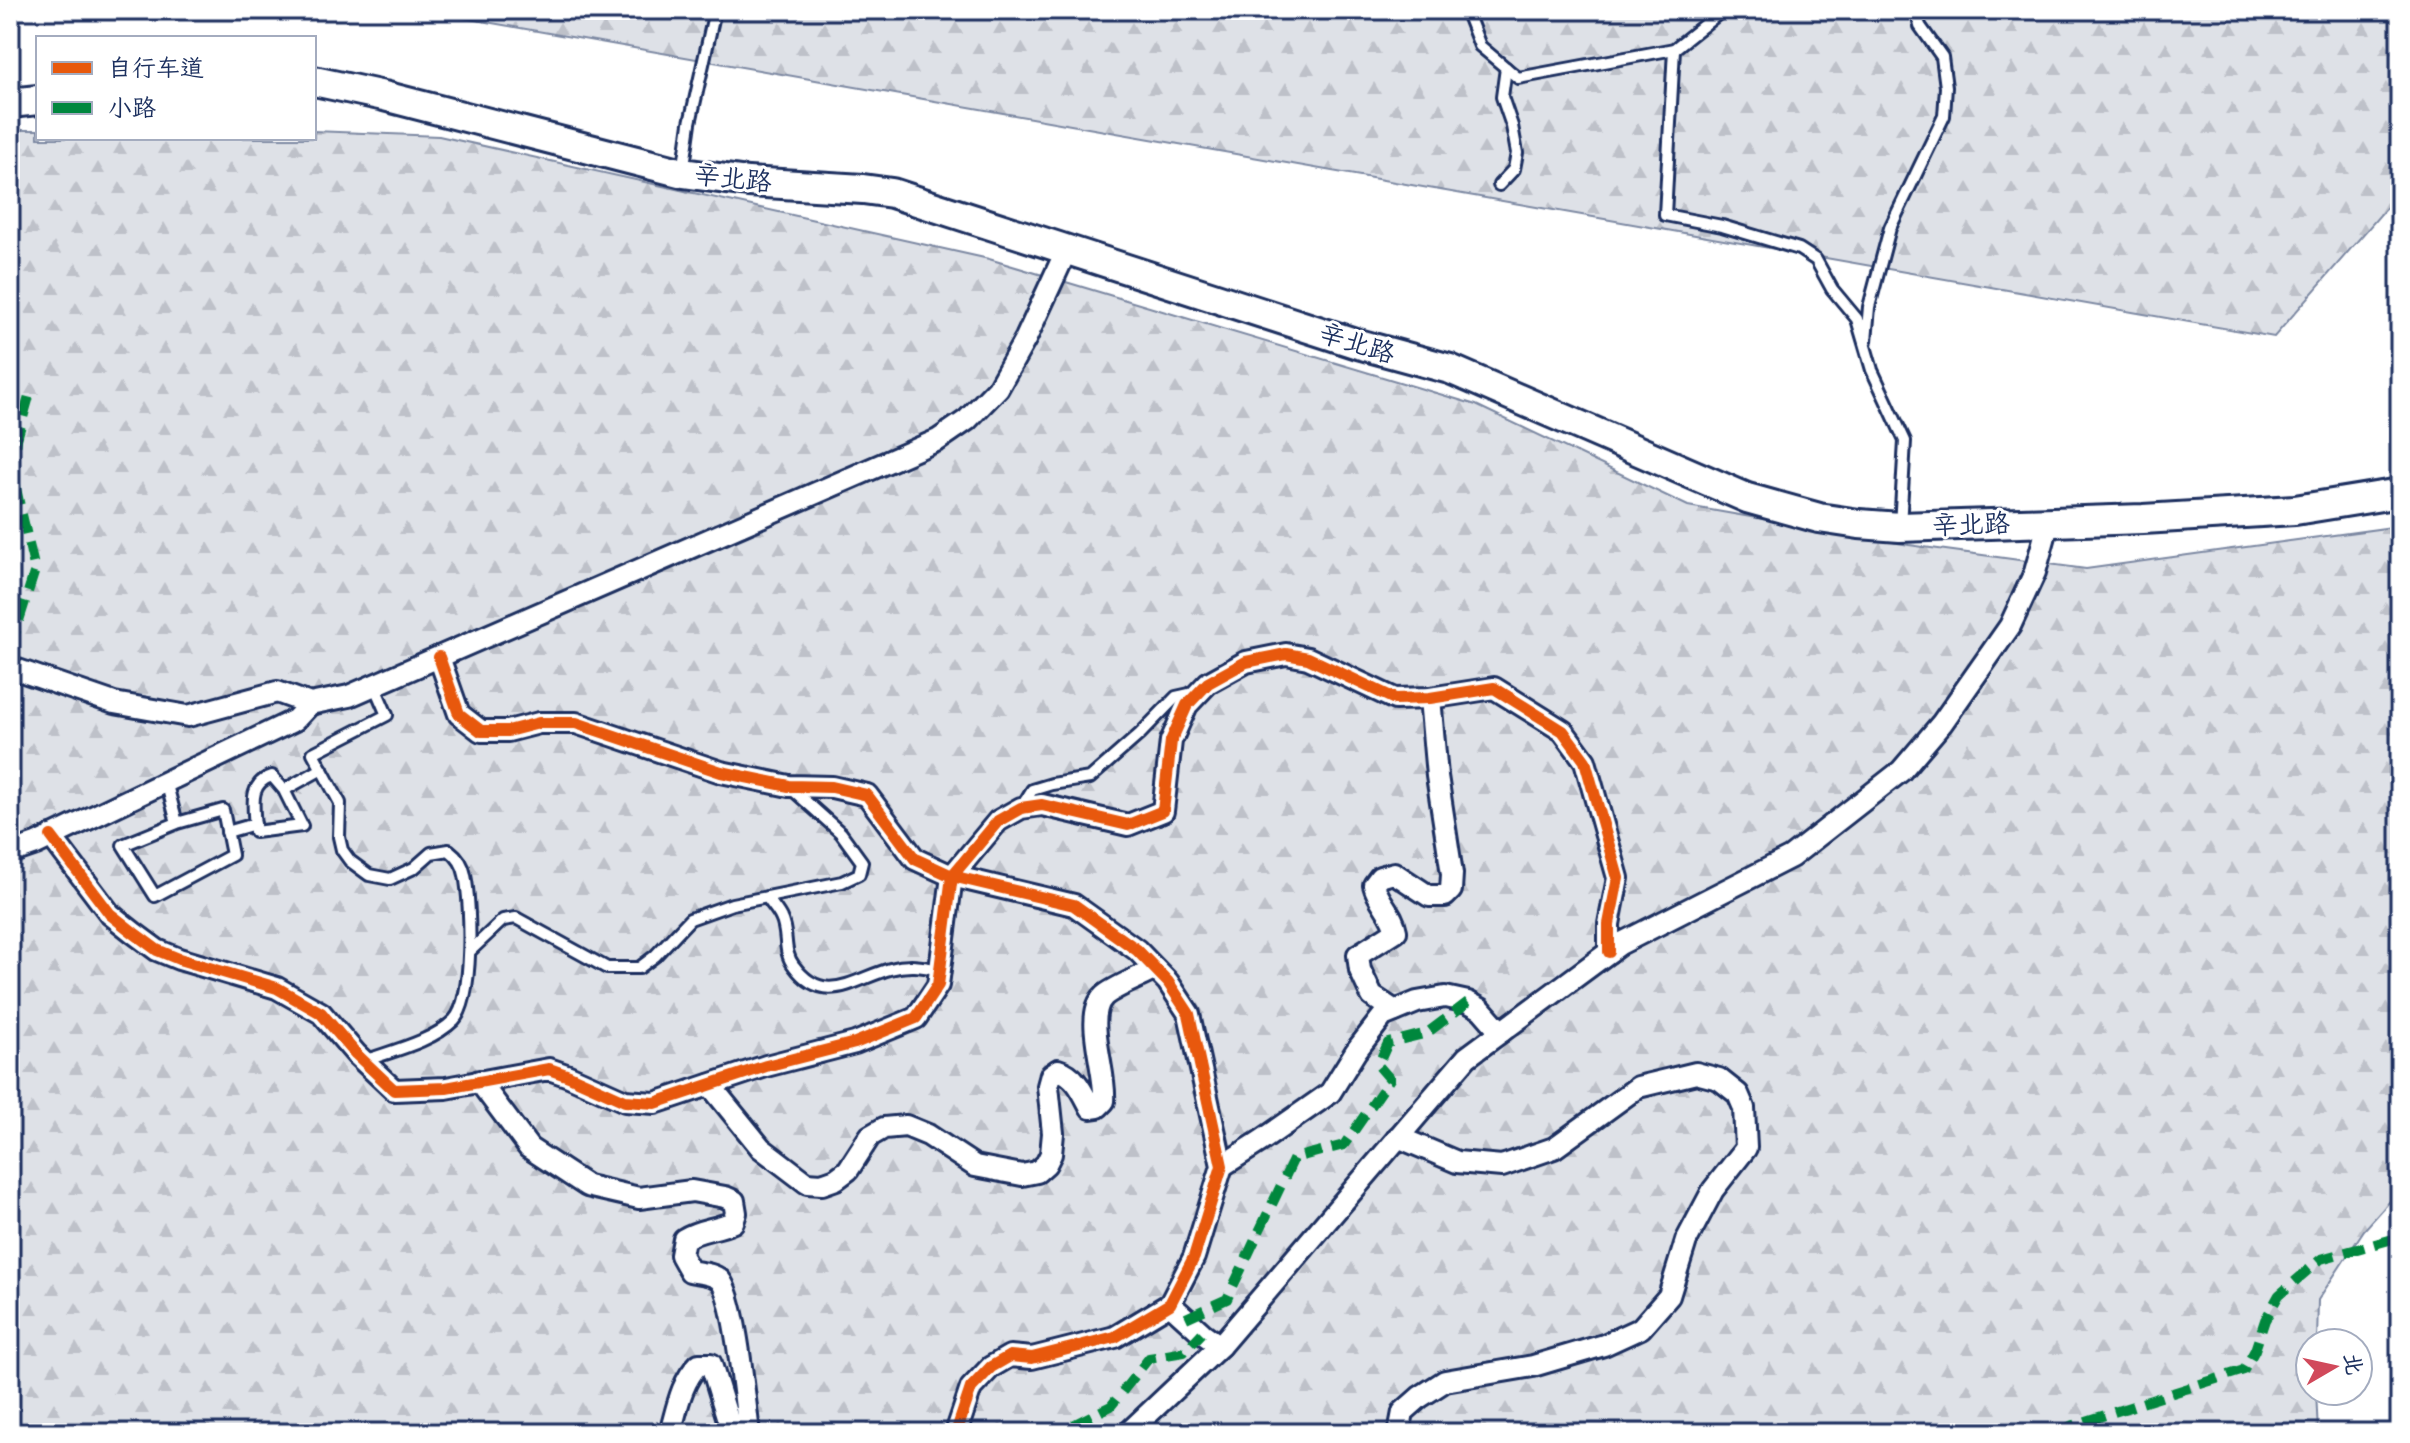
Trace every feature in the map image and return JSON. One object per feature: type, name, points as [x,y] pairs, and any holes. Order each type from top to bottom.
[{"type":"main road","name":"辛北路","points":[[316,81],[683,173],[748,182],[892,193],[1358,344],[1450,369],[1759,502],[1819,518],[1900,527],[2143,519],[2295,510],[2400,493]]},
{"type":"main road","points":[[10,103],[36,100]]},
{"type":"street","points":[[10,669],[114,703],[188,716],[277,692],[310,704],[349,696],[938,440],[967,420],[998,388],[1026,338],[1067,249]]},
{"type":"street","points":[[1128,1433],[1220,1346],[1467,1057],[1620,944],[1791,857],[1901,771],[1942,723],[2010,626],[2035,572],[2049,521]]},
{"type":"street","points":[[51,836],[110,914],[146,942],[179,959],[277,988],[321,1013],[394,1090],[446,1088],[549,1069],[625,1101],[655,1103],[766,1066],[855,1043],[916,1018],[938,985],[952,876],[998,821],[1021,808],[1042,805],[1128,825],[1163,811],[1171,741],[1187,705],[1208,683],[1246,662],[1286,654],[1308,658],[1395,699],[1430,698],[1494,688],[1563,731],[1585,761],[1618,878],[1609,924],[1609,952]]},
{"type":"street","points":[[439,657],[459,714],[481,731],[508,731],[539,723],[576,723],[721,772],[789,786],[832,787],[867,795],[915,859],[952,876],[1074,905],[1137,950],[1168,982],[1189,1014],[1222,1166],[1194,1257],[1170,1304],[1115,1337],[1032,1358],[1010,1356],[991,1367],[971,1388],[956,1433]]},
{"type":"street","points":[[1395,1011],[1372,996],[1360,970],[1358,955],[1396,931],[1393,917],[1377,896],[1374,885],[1380,877],[1394,873],[1429,896],[1445,896],[1451,890],[1452,874],[1437,776],[1430,698]]},
{"type":"street","points":[[10,853],[295,720],[310,704]]},
{"type":"street","points":[[710,1085],[761,1148],[807,1183],[822,1184],[836,1179],[848,1170],[870,1136],[884,1128],[906,1126],[928,1135],[975,1166],[1022,1175],[1037,1172],[1051,1154],[1053,1133],[1048,1086],[1051,1075],[1058,1070],[1067,1073],[1079,1085],[1091,1108],[1098,1107],[1104,1101],[1106,1086],[1094,1028],[1098,1007],[1104,996],[1155,969]]},
{"type":"street","points":[[1222,1166],[1330,1093],[1383,1016],[1417,1002],[1445,997],[1468,1002],[1481,1009],[1501,1032]]},
{"type":"street","points":[[1398,1137],[1457,1162],[1502,1166],[1554,1148],[1638,1087],[1696,1073],[1719,1079],[1738,1094],[1746,1124],[1746,1148],[1713,1190],[1686,1241],[1669,1296],[1641,1328],[1604,1345],[1533,1366],[1445,1381],[1403,1412],[1399,1433]]},
{"type":"street","points":[[479,1081],[529,1148],[587,1186],[639,1198],[692,1191],[734,1201],[736,1213],[733,1222],[716,1230],[699,1230],[684,1239],[681,1255],[690,1271],[716,1276],[731,1304],[749,1433]]},
{"type":"street","points":[[1170,1304],[1220,1346]]},
{"type":"street","points":[[670,1433],[689,1373],[699,1364],[711,1364],[735,1433]]},
{"type":"lane","points":[[683,173],[690,123],[715,10]]},
{"type":"lane","points":[[1466,10],[1480,46],[1518,78],[1674,49],[1723,10]]},
{"type":"lane","points":[[1865,348],[1869,307],[1890,228],[1944,116],[1946,87],[1942,57],[1920,26],[1916,10]]},
{"type":"lane","points":[[1674,49],[1665,215],[1722,226],[1799,249],[1816,260],[1832,289],[1857,319],[1872,370],[1905,441],[1900,527]]},
{"type":"lane","points":[[1499,185],[1514,169],[1517,153],[1502,97],[1506,68]]},
{"type":"lane","points":[[364,1061],[423,1041],[454,1020],[465,1002],[470,951],[465,874],[457,856],[449,850],[431,853],[404,874],[390,879],[369,875],[350,861],[342,850],[339,837],[340,803],[313,753],[387,715],[374,685]]},
{"type":"lane","points":[[1021,808],[1032,790],[1090,778],[1176,697],[1199,692]]},
{"type":"lane","points":[[284,790],[322,769]]},
{"type":"lane","points":[[272,776],[284,790],[302,826],[255,832],[254,790],[261,779],[272,776]]},
{"type":"lane","points":[[166,781],[177,823]]},
{"type":"lane","points":[[470,951],[503,920],[516,918],[607,968],[639,968],[655,956],[690,919],[732,904],[842,882],[859,874],[862,862],[841,833],[789,786]]},
{"type":"lane","points":[[223,810],[232,855],[155,896],[123,845],[177,823],[223,810]]},
{"type":"lane","points":[[227,832],[255,824]]},
{"type":"lane","points":[[767,897],[781,918],[785,951],[793,966],[816,984],[840,988],[892,968],[910,965],[940,970]]},
{"type":"green space","points":[[418,10],[2400,10],[2400,192],[2274,337]]},
{"type":"green space","points":[[10,130],[36,130],[36,140],[316,140],[316,131],[439,136],[989,259],[1476,405],[1688,506],[1909,545],[2086,569],[2400,526],[2400,1190],[2364,1230],[2318,1300],[2317,1327],[2294,1327],[2294,1407],[2317,1407],[2318,1433],[10,1433]]},
{"type":"marked path","points":[[10,649],[35,570],[13,476],[17,439],[30,393]]},
{"type":"marked path","points":[[1186,1318],[1227,1299],[1294,1158],[1344,1145],[1390,1079],[1378,1065],[1388,1043],[1427,1033],[1468,1002]]},
{"type":"marked path","points":[[2058,1433],[2071,1426],[2244,1370],[2279,1295],[2321,1259],[2393,1239],[2400,1232]]},
{"type":"marked path","points":[[1045,1433],[1065,1429],[1111,1406],[1149,1358],[1184,1352],[1202,1333]]},
{"type":"cycle path","points":[[51,836],[110,914],[134,933],[157,950],[277,988],[321,1013],[356,1054],[394,1090],[446,1088],[549,1069],[625,1101],[655,1103],[766,1066],[855,1043],[916,1018],[938,985],[952,876],[998,821],[1021,808],[1042,805],[1128,825],[1163,811],[1171,741],[1187,705],[1208,683],[1246,662],[1286,654],[1308,658],[1395,699],[1430,698],[1494,688],[1563,731],[1585,761],[1618,878],[1609,924],[1609,952]]},
{"type":"cycle path","points":[[439,657],[459,714],[481,731],[508,731],[539,723],[576,723],[721,772],[789,786],[832,787],[867,795],[915,859],[952,876],[1074,905],[1137,950],[1168,982],[1189,1014],[1222,1166],[1194,1257],[1170,1304],[1115,1337],[1032,1358],[1010,1356],[991,1367],[971,1388],[956,1433]]}]
